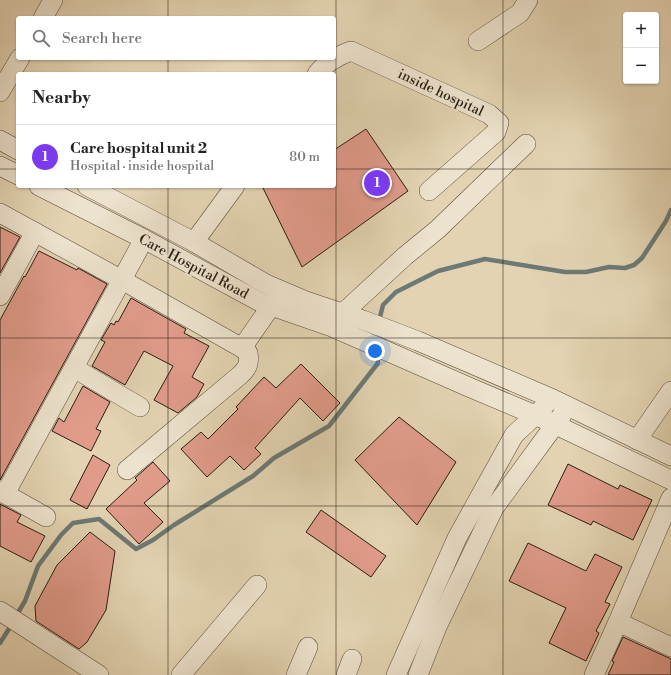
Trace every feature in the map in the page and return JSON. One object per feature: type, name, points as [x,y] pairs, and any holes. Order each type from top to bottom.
[{"type":"street","points":[[44,16],[53,0]]},
{"type":"street","points":[[478,41],[520,13],[528,0]]},
{"type":"street","name":"inside hospital","points":[[336,57],[351,51],[489,114],[499,123],[496,132],[429,191]]},
{"type":"street","points":[[0,92],[19,60]]},
{"type":"street","name":"inside hospital","points":[[318,72],[323,66],[332,60]]},
{"type":"street","points":[[0,140],[16,149]]},
{"type":"street","points":[[343,313],[400,260],[438,229],[526,144]]},
{"type":"street","points":[[0,166],[16,174]]},
{"type":"street","name":"Care Hospital Road","points":[[43,188],[144,239],[260,302],[332,327],[353,336],[555,424],[671,480]]},
{"type":"street","name":"Care Hospital Road","points":[[91,188],[194,242],[266,284],[306,301],[363,320],[418,341],[561,402],[671,456]]},
{"type":"street","points":[[194,242],[234,188]]},
{"type":"street","points":[[0,213],[122,280],[242,348],[248,353],[249,362],[246,370],[127,470]]},
{"type":"street","points":[[0,296],[35,232]]},
{"type":"street","points":[[46,517],[3,492],[74,368],[144,239]]},
{"type":"street","points":[[242,348],[282,290]]},
{"type":"street","points":[[74,368],[140,407]]},
{"type":"street","points":[[637,440],[671,391]]},
{"type":"street","points":[[396,675],[456,538],[514,435],[535,415],[561,402]]},
{"type":"street","points":[[418,675],[437,627],[494,508],[555,424],[561,402]]},
{"type":"street","points":[[594,675],[671,498]]},
{"type":"street","points":[[181,675],[257,585]]},
{"type":"street","points":[[0,611],[99,675]]},
{"type":"street","points":[[618,622],[671,647]]},
{"type":"street","points":[[296,675],[308,647]]},
{"type":"building","points":[[366,129],[408,191],[302,267],[263,188],[336,188],[336,149]]},
{"type":"building","points":[[0,227],[20,237],[0,273]]},
{"type":"building","points":[[39,251],[77,270],[78,268],[107,284],[0,480],[0,320]]},
{"type":"building","points":[[131,298],[186,329],[184,333],[209,346],[192,377],[204,384],[197,397],[178,413],[154,400],[173,366],[144,351],[125,385],[92,366],[105,342],[101,340],[111,323],[114,325],[116,321],[118,322]]},
{"type":"building","points":[[301,364],[340,403],[323,421],[300,398],[255,448],[261,454],[244,470],[230,456],[207,477],[181,449],[201,432],[208,439],[238,409],[236,407],[264,377],[276,388]]},
{"type":"building","points":[[83,386],[110,402],[96,429],[101,431],[91,451],[52,431],[59,418],[64,422]]},
{"type":"building","points":[[399,417],[456,462],[417,525],[355,460]]},
{"type":"building","points":[[93,455],[110,465],[87,509],[70,500]]},
{"type":"building","points":[[153,462],[170,481],[144,503],[163,522],[139,544],[106,509],[137,480],[135,478]]},
{"type":"building","points":[[568,464],[618,489],[620,485],[652,500],[633,540],[593,521],[591,525],[548,505]]},
{"type":"building","points":[[0,504],[21,515],[17,522],[45,536],[31,562],[0,546]]},
{"type":"building","points":[[321,510],[386,556],[371,577],[306,532]]},
{"type":"building","points":[[90,532],[115,551],[106,610],[87,642],[79,649],[36,621],[35,606],[57,565]]},
{"type":"building","points":[[528,543],[586,571],[595,554],[622,567],[605,602],[610,604],[596,631],[599,633],[586,661],[549,643],[566,608],[509,581]]},
{"type":"building","points":[[623,637],[671,659],[671,675],[608,675],[614,662],[612,661]]},
{"type":"waterway","points":[[379,321],[383,305],[396,292],[438,271],[485,259],[565,272],[586,272],[609,267],[625,268],[634,265],[642,258],[666,221],[671,210]]},
{"type":"waterway","points":[[16,616],[25,601],[38,566],[61,535],[73,523],[99,519],[136,549],[153,540],[174,525],[253,476],[274,458],[329,426],[378,363],[377,352]]},
{"type":"waterway","points":[[0,643],[12,624]]},
{"type":"place","name":"Care hospital unit 2","points":[[377,183]]}]
